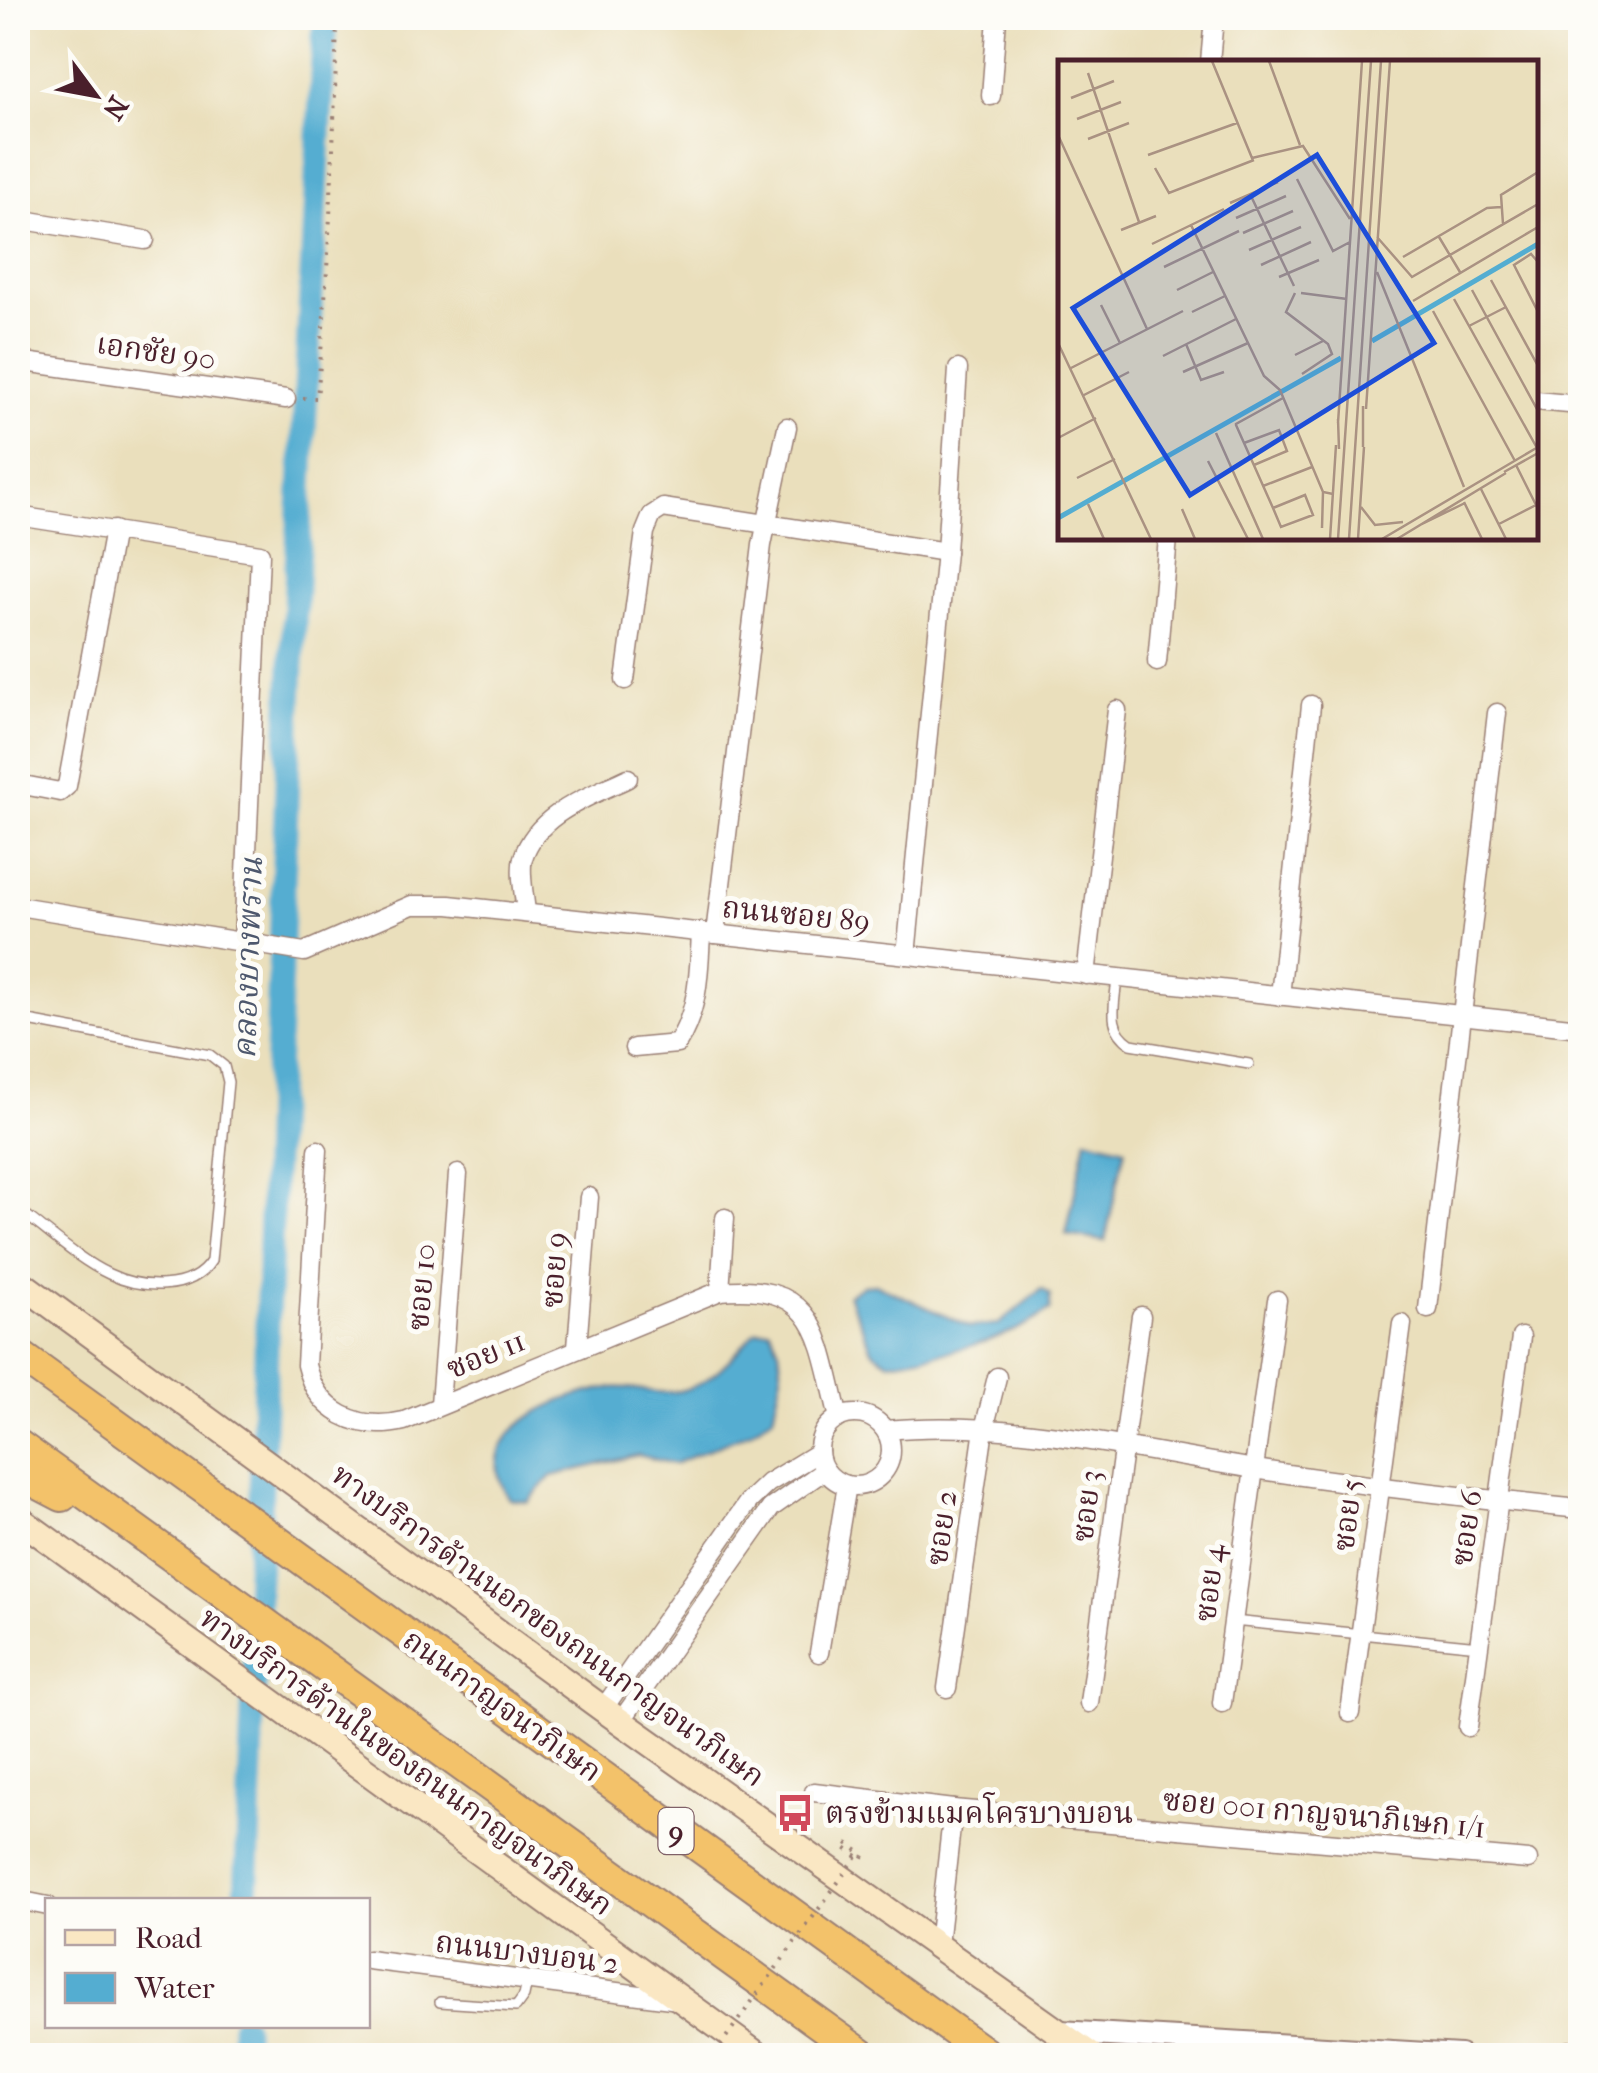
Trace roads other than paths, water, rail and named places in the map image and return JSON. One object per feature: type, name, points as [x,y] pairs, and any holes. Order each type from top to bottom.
[{"type":"highway","name":"ถนนกาญจนาภิเษก","points":[[18,1354],[988,2056]]},
{"type":"highway","name":"9","points":[[18,1445],[864,2056]]},
{"type":"highway","points":[[18,1473],[157,1546]]},
{"type":"main road","name":"ทางบริการด้านนอกของถนนกาญจนาภิเษก","points":[[18,1280],[612,1715],[1092,2056]]},
{"type":"main road","name":"ทางบริการด้านในของถนนกาญจนาภิเษก","points":[[18,1518],[758,2056]]},
{"type":"street","points":[[991,96],[997,18]]},
{"type":"street","points":[[1210,60],[1214,18]]},
{"type":"street","points":[[18,219],[146,240]]},
{"type":"street","name":"เอกชัย 90","points":[[18,361],[286,399]]},
{"type":"street","points":[[906,955],[946,552],[958,370]]},
{"type":"street","points":[[1538,401],[1580,405]]},
{"type":"street","points":[[634,1048],[677,1044],[688,1027],[698,988],[767,521],[787,427]]},
{"type":"street","points":[[624,680],[645,532],[652,515],[662,508],[767,521],[946,552]]},
{"type":"street","points":[[18,516],[255,550],[262,559],[246,943]]},
{"type":"street","points":[[18,784],[60,792],[68,786],[114,530]]},
{"type":"street","points":[[1157,662],[1168,540]]},
{"type":"street","points":[[1280,996],[1311,705]]},
{"type":"street","points":[[1086,974],[1117,710]]},
{"type":"street","points":[[1428,1309],[1497,713]]},
{"type":"street","points":[[526,913],[523,858],[543,828],[561,810],[628,778]]},
{"type":"street","name":"ถนนซอย 89","points":[[18,906],[304,952],[412,905],[526,913],[1580,1028]]},
{"type":"street","name":"ซอย 11","points":[[318,1150],[306,1365],[312,1390],[325,1405],[383,1426],[720,1291],[755,1287],[782,1294],[802,1308],[816,1329],[838,1418]]},
{"type":"street","name":"ซอย 10","points":[[440,1404],[458,1174]]},
{"type":"street","name":"ซอย 9","points":[[577,1348],[588,1197]]},
{"type":"street","points":[[720,1291],[725,1218]]},
{"type":"street","name":"ซอย 4","points":[[1222,1704],[1277,1300]]},
{"type":"street","name":"ซอย 3","points":[[1089,1703],[1141,1316]]},
{"type":"street","name":"ซอย 5","points":[[1350,1713],[1402,1324]]},
{"type":"street","name":"ซอย 6","points":[[1468,1726],[1521,1337]]},
{"type":"street","name":"ซอย 2","points":[[947,1688],[984,1429],[996,1377]]},
{"type":"street","points":[[870,1416],[885,1430],[890,1454],[880,1475],[858,1486],[847,1485],[822,1461],[823,1432],[838,1418],[870,1416]]},
{"type":"street","points":[[885,1430],[931,1426],[984,1429],[1122,1444],[1252,1469],[1580,1510]]},
{"type":"street","points":[[612,1715],[749,1502],[768,1483],[822,1461]]},
{"type":"street","points":[[818,1653],[847,1485]]},
{"type":"street","name":"ซอย 001 กาญจนาภิเษก 1/1","points":[[814,1792],[953,1809],[1528,1860]]},
{"type":"street","points":[[938,1945],[953,1809]]},
{"type":"street","points":[[18,1900],[45,1905]]},
{"type":"street","name":"ถนนบางบอน 2","points":[[370,1960],[680,2000]]},
{"type":"street","points":[[1060,2032],[1460,2056]]},
{"type":"street","points":[[1558,2056],[1580,2051]]},
{"type":"lane","points":[[1117,978],[1112,1025],[1120,1037],[1131,1044],[1249,1064]]},
{"type":"lane","points":[[18,1019],[210,1055],[224,1066],[228,1082],[211,1261],[202,1276],[184,1282],[145,1284],[110,1274],[18,1209]]},
{"type":"lane","points":[[1234,1621],[1480,1646]]},
{"type":"lane","points":[[440,2002],[516,2007],[524,1996],[528,1979]]},
{"type":"water","points":[[1086,1138],[1125,1148],[1105,1241],[1066,1235]]},
{"type":"water","points":[[875,1284],[970,1327],[999,1324],[1042,1289],[1050,1295],[1050,1310],[993,1339],[889,1362],[873,1352],[848,1295],[863,1285]]},
{"type":"water","points":[[770,1329],[779,1349],[782,1375],[773,1416],[750,1432],[674,1464],[638,1455],[551,1476],[528,1502],[510,1499],[499,1476],[499,1455],[507,1437],[523,1422],[543,1409],[589,1392],[619,1387],[670,1392],[691,1388],[722,1367],[756,1331]]},
{"type":"waterway","name":"คลองบางพราน","points":[[246,1898],[289,724],[325,18]]},
{"type":"waterway","name":"คลองบางพราน","points":[[243,2028],[243,2056]]},
{"type":"place","name":"ตรงข้ามแมคโครบางบอน","points":[[795,1813]]}]
